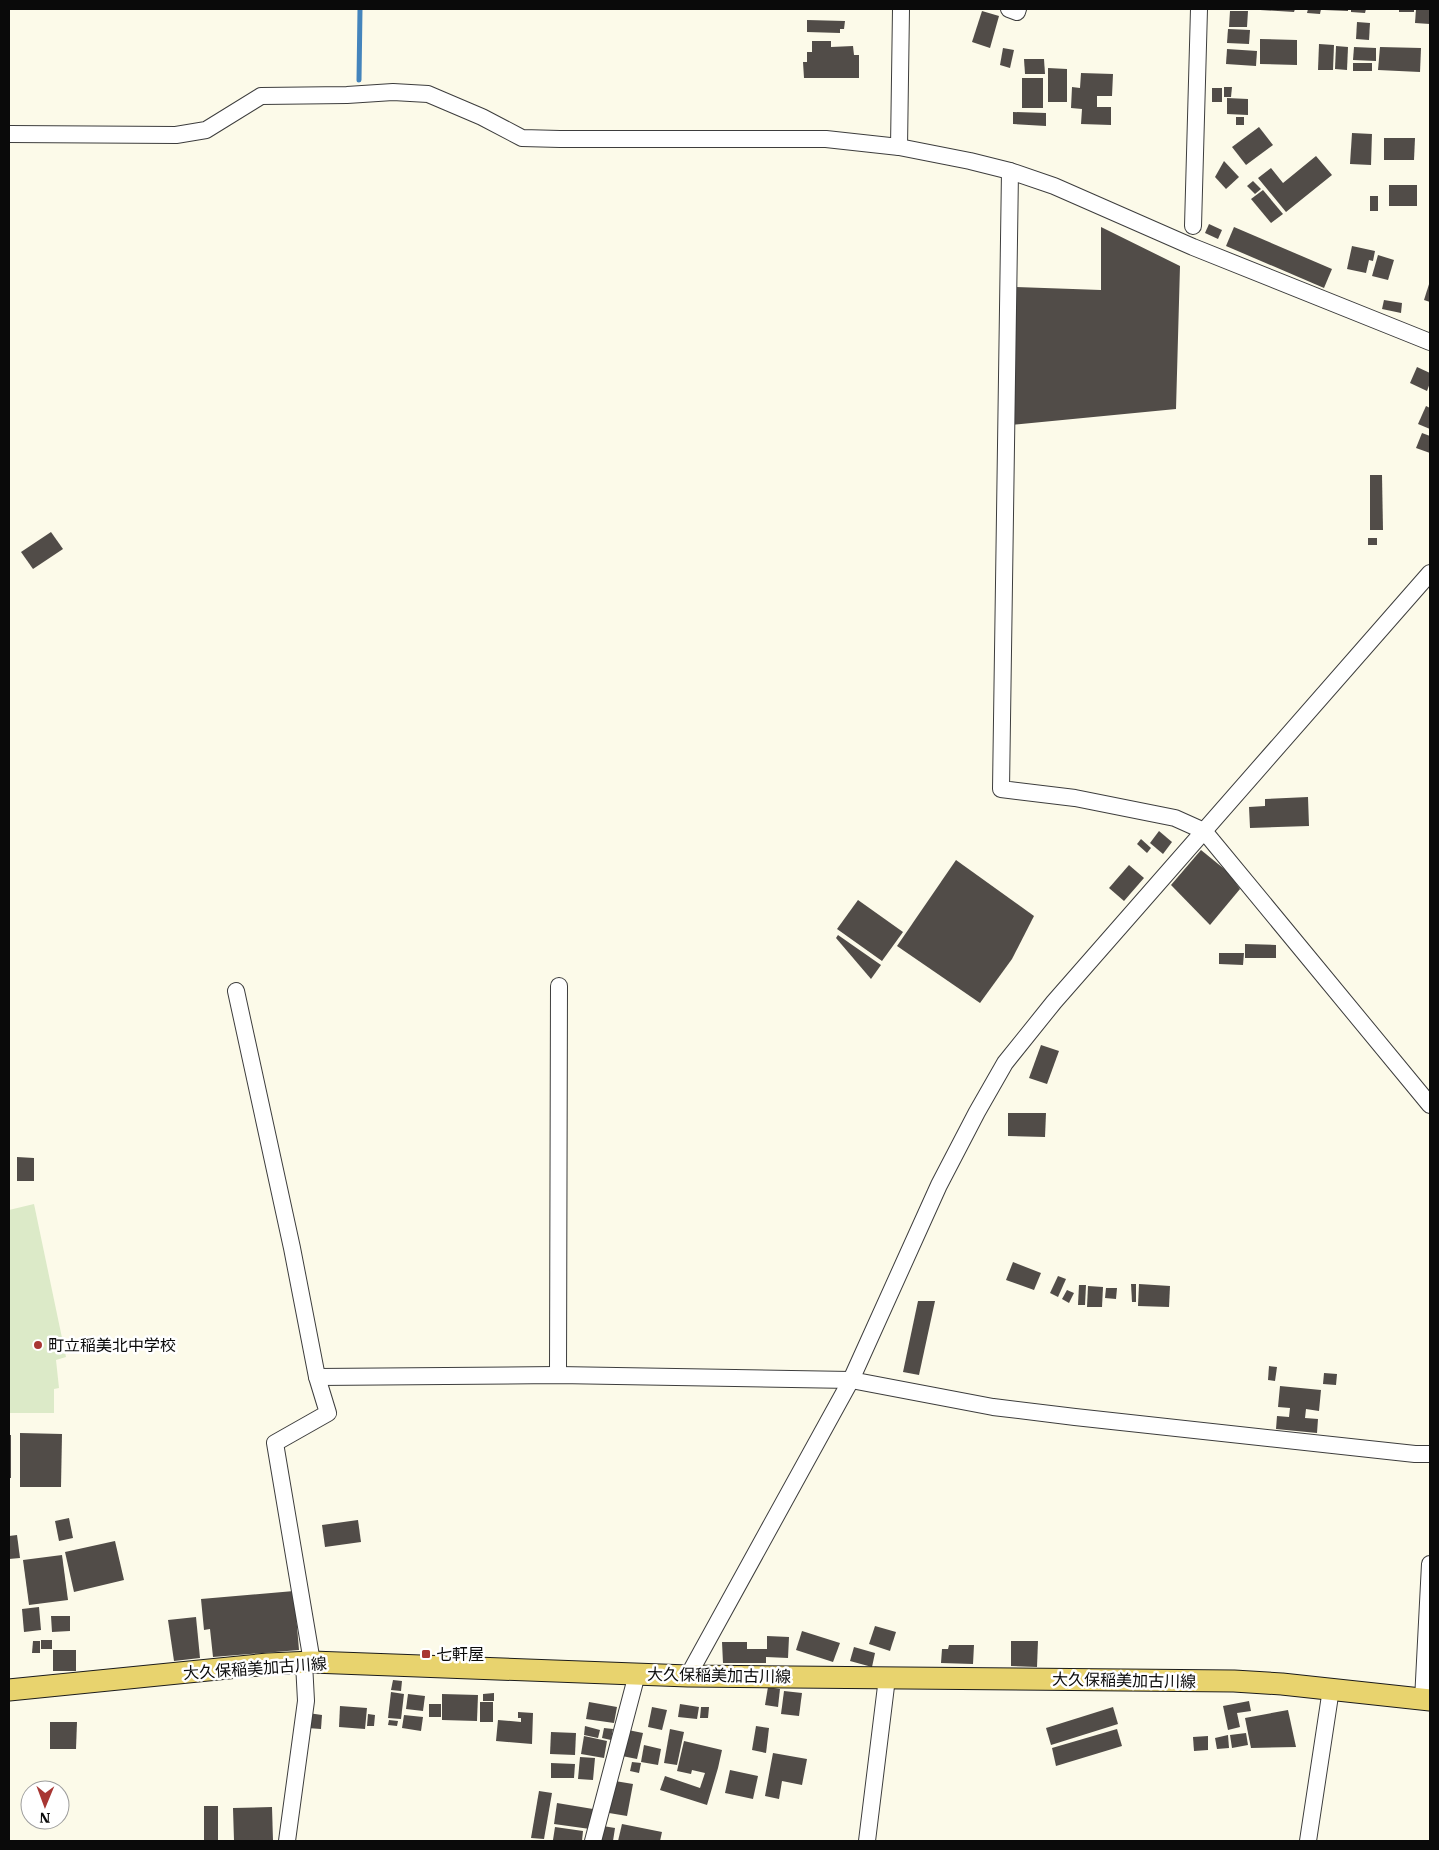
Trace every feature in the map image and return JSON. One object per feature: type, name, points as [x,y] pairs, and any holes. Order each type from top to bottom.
[{"type":"main road","name":"大久保稲美加古川線","points":[[9,1690],[259,1665],[308,1662],[688,1676],[1234,1681],[1331,1689],[1427,1700]]},
{"type":"street","points":[[899,147],[901,9]]},
{"type":"street","points":[[1008,9],[1017,12],[1018,9]]},
{"type":"street","points":[[1192,226],[1199,9]]},
{"type":"street","points":[[9,134],[176,135],[206,130],[261,96],[347,95],[393,92],[428,94],[522,138],[826,139],[899,147],[1010,171],[1054,186],[1193,247],[1430,342]]},
{"type":"street","points":[[1010,171],[1001,789],[1075,798],[1175,818],[1204,831],[1430,1104]]},
{"type":"street","points":[[688,1676],[852,1380],[938,1185],[1005,1063],[1054,1002],[1430,573]]},
{"type":"street","points":[[558,1375],[560,986]]},
{"type":"street","points":[[236,991],[290,1239],[317,1377],[328,1413],[275,1443],[308,1662],[306,1701],[287,1841]]},
{"type":"street","points":[[317,1377],[558,1375],[852,1380],[993,1406],[1075,1417],[1415,1454],[1430,1454]]},
{"type":"street","points":[[1427,1700],[1430,1564]]},
{"type":"street","points":[[593,1841],[637,1674]]},
{"type":"street","points":[[867,1841],[887,1678]]},
{"type":"street","points":[[1308,1841],[1331,1689]]},
{"type":"green space","name":"町立稲美北中学校","points":[[34,1204],[66,1357],[56,1360],[59,1388],[54,1389],[54,1413],[9,1413],[9,1210]]},
{"type":"building","points":[[1260,9],[1295,9],[1294,12]]},
{"type":"building","points":[[1308,9],[1321,9],[1320,14],[1307,13]]},
{"type":"building","points":[[1348,9],[1348,11],[1324,10]]},
{"type":"building","points":[[1351,9],[1366,9],[1365,13],[1351,12]]},
{"type":"building","points":[[1399,9],[1414,9],[1414,12],[1399,12]]},
{"type":"building","points":[[1416,9],[1430,9],[1430,24],[1415,23]]},
{"type":"building","points":[[982,11],[999,16],[990,48],[972,42]]},
{"type":"building","points":[[1230,11],[1248,11],[1247,27],[1229,27]]},
{"type":"building","points":[[807,20],[845,21],[844,29],[840,29],[840,33],[807,32]]},
{"type":"building","points":[[1357,22],[1370,23],[1369,40],[1356,39]]},
{"type":"building","points":[[1228,29],[1250,30],[1249,44],[1227,43]]},
{"type":"building","points":[[1260,39],[1297,40],[1297,65],[1260,64]]},
{"type":"building","points":[[812,41],[831,41],[831,47],[853,46],[854,55],[859,55],[859,78],[804,78],[803,62],[807,62],[807,52],[812,52]]},
{"type":"building","points":[[1319,44],[1334,45],[1333,70],[1318,70]]},
{"type":"building","points":[[1336,46],[1348,47],[1347,70],[1335,69]]},
{"type":"building","points":[[1354,47],[1376,48],[1376,61],[1353,60]]},
{"type":"building","points":[[1380,47],[1421,48],[1420,72],[1378,70]]},
{"type":"building","points":[[1003,48],[1014,50],[1010,68],[1000,65]]},
{"type":"building","points":[[1227,49],[1257,51],[1256,66],[1226,64]]},
{"type":"building","points":[[1024,59],[1044,59],[1045,74],[1025,74]]},
{"type":"building","points":[[1353,63],[1372,63],[1372,71],[1353,71]]},
{"type":"building","points":[[1048,68],[1067,69],[1067,102],[1048,102]]},
{"type":"building","points":[[1081,73],[1113,74],[1112,96],[1097,96],[1097,107],[1111,107],[1111,125],[1081,124],[1082,109],[1071,108],[1072,87],[1080,88]]},
{"type":"building","points":[[1022,78],[1043,78],[1043,108],[1022,108]]},
{"type":"building","points":[[1224,87],[1232,87],[1231,97],[1224,97]]},
{"type":"building","points":[[1212,88],[1222,88],[1222,102],[1212,102]]},
{"type":"building","points":[[1227,98],[1248,99],[1248,115],[1227,114]]},
{"type":"building","points":[[1013,112],[1046,113],[1046,126],[1013,124]]},
{"type":"building","points":[[1236,117],[1244,117],[1244,125],[1236,125]]},
{"type":"building","points":[[1259,127],[1273,145],[1246,165],[1232,147]]},
{"type":"building","points":[[1352,133],[1372,134],[1371,165],[1350,164]]},
{"type":"building","points":[[1384,138],[1415,138],[1414,160],[1384,160]]},
{"type":"building","points":[[1316,156],[1332,175],[1286,212],[1258,178],[1271,168],[1283,183]]},
{"type":"building","points":[[1224,161],[1239,177],[1226,189],[1215,177]]},
{"type":"building","points":[[1253,181],[1261,189],[1255,194],[1247,186]]},
{"type":"building","points":[[1389,185],[1417,185],[1417,206],[1389,206]]},
{"type":"building","points":[[1263,190],[1283,214],[1271,223],[1251,199]]},
{"type":"building","points":[[1370,196],[1378,196],[1378,211],[1370,211]]},
{"type":"building","points":[[1209,224],[1222,230],[1218,239],[1205,233]]},
{"type":"building","points":[[1101,227],[1180,266],[1176,409],[1011,425],[1015,287],[1101,290]]},
{"type":"building","points":[[1234,227],[1332,269],[1324,288],[1226,246]]},
{"type":"building","points":[[1352,246],[1375,251],[1373,261],[1369,260],[1366,273],[1347,269]]},
{"type":"building","points":[[1378,255],[1394,260],[1388,280],[1372,276]]},
{"type":"building","points":[[1430,281],[1430,302],[1424,300]]},
{"type":"building","points":[[1384,300],[1402,303],[1401,313],[1382,309]]},
{"type":"building","points":[[1417,367],[1430,373],[1430,383],[1427,391],[1410,383]]},
{"type":"building","points":[[1426,406],[1430,408],[1430,429],[1418,424]]},
{"type":"building","points":[[1422,433],[1430,436],[1430,453],[1416,448]]},
{"type":"building","points":[[1370,475],[1382,475],[1383,530],[1370,530]]},
{"type":"building","points":[[51,532],[63,549],[33,569],[21,552]]},
{"type":"building","points":[[1368,538],[1377,538],[1377,545],[1368,545]]},
{"type":"building","points":[[1308,797],[1309,826],[1250,828],[1249,807],[1265,806],[1265,799]]},
{"type":"building","points":[[1159,831],[1172,842],[1163,854],[1150,843]]},
{"type":"building","points":[[1141,839],[1151,848],[1147,853],[1137,844]]},
{"type":"building","points":[[1201,850],[1228,872],[1240,889],[1210,925],[1171,885]]},
{"type":"building","points":[[956,860],[1034,916],[1012,959],[980,1003],[897,946]]},
{"type":"building","points":[[1129,865],[1144,878],[1124,901],[1109,888]]},
{"type":"building","points":[[858,900],[903,932],[882,961],[837,929]]},
{"type":"building","points":[[838,935],[881,965],[871,979],[836,938]]},
{"type":"building","points":[[1245,944],[1276,945],[1276,958],[1245,958]]},
{"type":"building","points":[[1219,953],[1244,953],[1243,965],[1219,964]]},
{"type":"building","points":[[1041,1045],[1059,1051],[1047,1084],[1029,1078]]},
{"type":"building","points":[[1008,1113],[1046,1113],[1045,1137],[1008,1136]]},
{"type":"building","points":[[17,1157],[34,1158],[34,1181],[17,1181]]},
{"type":"building","points":[[1013,1262],[1041,1273],[1034,1290],[1006,1280]]},
{"type":"building","points":[[1058,1276],[1066,1279],[1058,1297],[1050,1293]]},
{"type":"building","points":[[1131,1284],[1136,1284],[1136,1302],[1132,1302]]},
{"type":"building","points":[[1139,1284],[1170,1286],[1169,1307],[1138,1306]]},
{"type":"building","points":[[1079,1285],[1086,1285],[1085,1305],[1078,1305]]},
{"type":"building","points":[[1088,1286],[1103,1287],[1102,1307],[1087,1307]]},
{"type":"building","points":[[1106,1288],[1117,1288],[1116,1299],[1105,1298]]},
{"type":"building","points":[[1067,1290],[1074,1293],[1069,1303],[1062,1299]]},
{"type":"building","points":[[918,1301],[935,1301],[919,1375],[903,1372]]},
{"type":"building","points":[[1269,1366],[1277,1367],[1275,1381],[1268,1380]]},
{"type":"building","points":[[1324,1373],[1337,1374],[1336,1385],[1323,1384]]},
{"type":"building","points":[[1280,1386],[1321,1390],[1319,1411],[1306,1409],[1305,1418],[1318,1419],[1317,1433],[1276,1429],[1277,1416],[1289,1417],[1290,1408],[1278,1407]]},
{"type":"building","points":[[20,1433],[62,1434],[61,1487],[20,1487]]},
{"type":"building","points":[[9,1435],[11,1435],[11,1478],[9,1478]]},
{"type":"building","points":[[69,1518],[73,1538],[59,1541],[55,1521]]},
{"type":"building","points":[[358,1520],[361,1542],[325,1547],[322,1525]]},
{"type":"building","points":[[17,1535],[20,1558],[9,1559],[9,1536]]},
{"type":"building","points":[[115,1541],[124,1580],[74,1592],[65,1552]]},
{"type":"building","points":[[62,1555],[68,1600],[29,1605],[23,1560]]},
{"type":"building","points":[[294,1591],[299,1650],[213,1657],[210,1629],[204,1630],[201,1599]]},
{"type":"building","points":[[39,1607],[41,1630],[24,1632],[22,1609]]},
{"type":"building","points":[[51,1616],[70,1616],[70,1631],[52,1632]]},
{"type":"building","points":[[196,1617],[200,1658],[174,1661],[168,1620]]},
{"type":"building","points":[[875,1626],[896,1632],[890,1651],[869,1644]]},
{"type":"building","points":[[802,1631],[840,1643],[833,1662],[796,1650]]},
{"type":"building","points":[[767,1636],[789,1637],[788,1658],[766,1657],[766,1663],[723,1663],[722,1642],[747,1642],[747,1649],[767,1649]]},
{"type":"building","points":[[41,1640],[52,1640],[52,1649],[41,1649]]},
{"type":"building","points":[[33,1641],[40,1641],[40,1653],[32,1653]]},
{"type":"building","points":[[1011,1641],[1038,1641],[1037,1667],[1011,1666]]},
{"type":"building","points":[[949,1645],[974,1645],[973,1664],[941,1663],[942,1649],[948,1649]]},
{"type":"building","points":[[854,1647],[875,1653],[872,1667],[850,1661]]},
{"type":"building","points":[[53,1650],[76,1650],[76,1671],[53,1671]]},
{"type":"building","points":[[393,1680],[402,1681],[401,1691],[391,1690]]},
{"type":"building","points":[[768,1687],[780,1689],[778,1707],[765,1705]]},
{"type":"building","points":[[784,1691],[802,1693],[799,1716],[781,1714]]},
{"type":"building","points":[[391,1692],[404,1694],[401,1719],[388,1718]]},
{"type":"building","points":[[494,1693],[494,1701],[483,1701],[483,1694]]},
{"type":"building","points":[[408,1694],[425,1696],[423,1711],[406,1709]]},
{"type":"building","points":[[442,1694],[478,1695],[477,1721],[442,1720]]},
{"type":"building","points":[[1249,1701],[1251,1711],[1237,1713],[1240,1727],[1228,1730],[1223,1706]]},
{"type":"building","points":[[480,1702],[493,1702],[493,1722],[480,1722]]},
{"type":"building","points":[[589,1702],[617,1707],[614,1723],[586,1719]]},
{"type":"building","points":[[429,1704],[441,1704],[441,1717],[429,1717]]},
{"type":"building","points":[[680,1704],[699,1707],[697,1719],[678,1717]]},
{"type":"building","points":[[340,1706],[367,1708],[365,1729],[339,1727]]},
{"type":"building","points":[[652,1707],[667,1710],[662,1730],[648,1727]]},
{"type":"building","points":[[701,1707],[709,1707],[708,1718],[700,1718]]},
{"type":"building","points":[[1113,1707],[1118,1724],[1051,1745],[1046,1728]]},
{"type":"building","points":[[1288,1710],[1296,1747],[1251,1748],[1245,1718]]},
{"type":"building","points":[[518,1712],[533,1713],[532,1744],[496,1741],[498,1720],[521,1722],[521,1718],[518,1718]]},
{"type":"building","points":[[308,1713],[322,1715],[321,1729],[307,1728]]},
{"type":"building","points":[[368,1714],[375,1715],[374,1726],[367,1726]]},
{"type":"building","points":[[404,1715],[423,1717],[421,1731],[402,1728]]},
{"type":"building","points":[[389,1720],[398,1721],[397,1726],[388,1725]]},
{"type":"building","points":[[50,1722],[77,1722],[76,1749],[50,1749]]},
{"type":"building","points":[[585,1726],[600,1730],[598,1738],[584,1735]]},
{"type":"building","points":[[756,1726],[769,1728],[766,1753],[752,1750]]},
{"type":"building","points":[[604,1728],[613,1729],[611,1740],[602,1738]]},
{"type":"building","points":[[670,1729],[684,1732],[677,1765],[664,1763]]},
{"type":"building","points":[[1117,1729],[1122,1746],[1056,1766],[1052,1748]]},
{"type":"building","points":[[628,1730],[643,1733],[637,1759],[622,1756]]},
{"type":"building","points":[[551,1732],[576,1733],[575,1755],[550,1754]]},
{"type":"building","points":[[1246,1733],[1248,1745],[1232,1748],[1230,1735]]},
{"type":"building","points":[[1228,1735],[1229,1748],[1217,1749],[1215,1738]]},
{"type":"building","points":[[584,1736],[607,1741],[604,1758],[581,1754]]},
{"type":"building","points":[[1208,1736],[1208,1750],[1194,1751],[1193,1737]]},
{"type":"building","points":[[684,1741],[722,1750],[707,1805],[660,1790],[665,1776],[700,1788],[705,1773],[692,1770],[691,1774],[677,1771]]},
{"type":"building","points":[[644,1745],[661,1749],[658,1765],[641,1762]]},
{"type":"building","points":[[773,1753],[807,1759],[802,1785],[782,1781],[779,1799],[765,1796]]},
{"type":"building","points":[[580,1757],[595,1758],[593,1780],[578,1779]]},
{"type":"building","points":[[632,1762],[641,1763],[639,1773],[630,1771]]},
{"type":"building","points":[[551,1763],[575,1764],[574,1778],[551,1778]]},
{"type":"building","points":[[730,1770],[758,1776],[753,1799],[725,1793]]},
{"type":"building","points":[[615,1781],[633,1784],[627,1816],[609,1813]]},
{"type":"building","points":[[539,1791],[552,1793],[544,1839],[531,1838]]},
{"type":"building","points":[[557,1803],[593,1809],[590,1829],[554,1824]]},
{"type":"building","points":[[204,1806],[218,1806],[218,1841],[204,1841]]},
{"type":"building","points":[[272,1807],[273,1841],[234,1841],[233,1808]]},
{"type":"building","points":[[622,1824],[662,1832],[660,1841],[618,1841]]},
{"type":"building","points":[[603,1826],[615,1828],[613,1841],[601,1841]]},
{"type":"building","points":[[555,1827],[583,1831],[582,1841],[553,1840]]},
{"type":"waterway","points":[[359,80],[360,9]]},
{"type":"place","name":"町立稲美北中学校","points":[[38,1345]]},
{"type":"place","name":"七軒屋","points":[[426,1654]]}]
